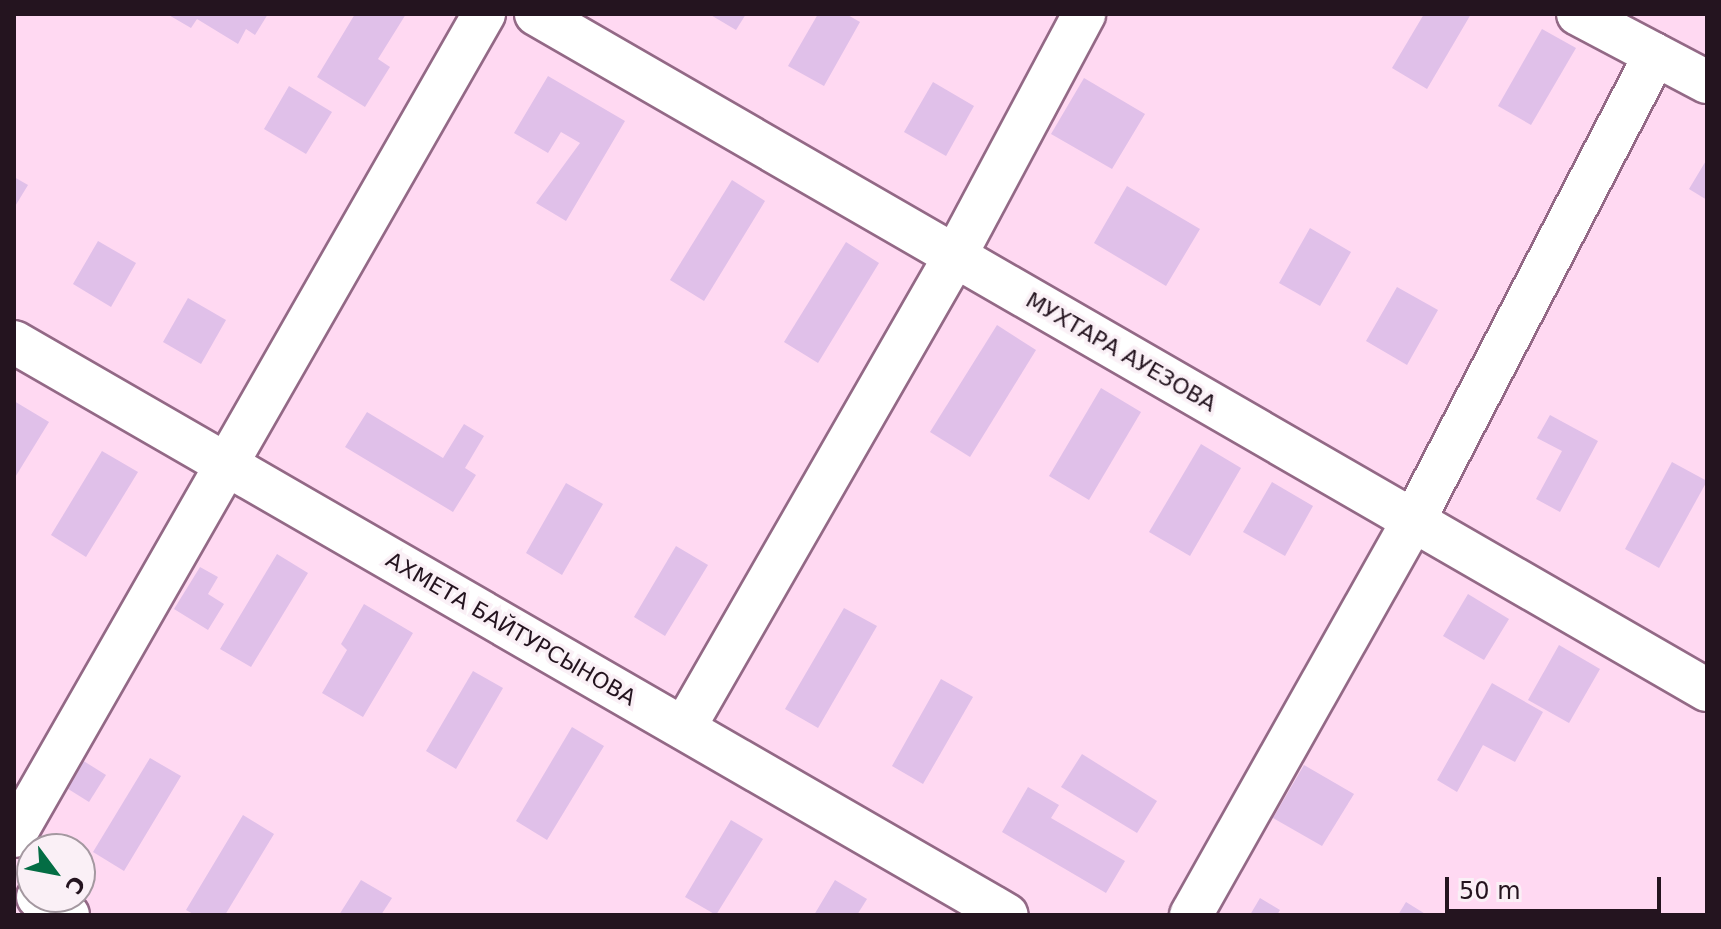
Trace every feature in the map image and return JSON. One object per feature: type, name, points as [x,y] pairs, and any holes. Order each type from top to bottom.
[{"type":"street","points":[[14,836],[484,14]]},
{"type":"street","name":"МУХТАРА АУЕЗОВА","points":[[536,14],[1707,690]]},
{"type":"street","points":[[684,728],[955,256],[1084,14]]},
{"type":"street","points":[[1578,14],[1707,82]]},
{"type":"street","points":[[1191,915],[1414,520],[1655,55]]},
{"type":"street","name":"АХМЕТА БАЙТУРСЫНОВА","points":[[14,342],[1007,915]]},
{"type":"building","points":[[167,14],[268,14],[255,35],[246,29],[238,44],[197,19],[191,28]]},
{"type":"building","points":[[355,14],[406,14],[378,59],[390,67],[365,107],[317,77]]},
{"type":"building","points":[[709,14],[746,14],[736,30]]},
{"type":"building","points":[[818,14],[846,14],[860,22],[824,86],[788,66]]},
{"type":"building","points":[[1424,14],[1471,14],[1427,89],[1392,68]]},
{"type":"building","points":[[1542,29],[1576,48],[1531,125],[1498,106]]},
{"type":"building","points":[[548,76],[625,121],[566,221],[536,203],[580,143],[561,132],[548,153],[514,133]]},
{"type":"building","points":[[1084,78],[1145,114],[1112,169],[1051,134]]},
{"type":"building","points":[[933,82],[974,106],[946,156],[904,132]]},
{"type":"building","points":[[289,86],[332,112],[306,154],[264,129]]},
{"type":"building","points":[[1707,159],[1707,200],[1689,189]]},
{"type":"building","points":[[14,177],[28,185],[14,208]]},
{"type":"building","points":[[732,180],[765,201],[704,301],[670,280]]},
{"type":"building","points":[[1127,186],[1200,229],[1166,286],[1094,243]]},
{"type":"building","points":[[1310,228],[1351,252],[1320,306],[1279,283]]},
{"type":"building","points":[[98,241],[136,263],[111,307],[73,284]]},
{"type":"building","points":[[846,242],[879,263],[818,363],[784,342]]},
{"type":"building","points":[[1397,287],[1438,310],[1407,365],[1366,341]]},
{"type":"building","points":[[188,298],[226,320],[201,364],[163,342]]},
{"type":"building","points":[[997,325],[1036,350],[970,457],[930,432]]},
{"type":"building","points":[[1101,388],[1141,412],[1089,500],[1049,476]]},
{"type":"building","points":[[14,401],[49,422],[14,479]]},
{"type":"building","points":[[367,412],[443,458],[464,424],[484,436],[465,468],[476,475],[453,512],[345,447]]},
{"type":"building","points":[[1550,415],[1598,441],[1560,512],[1536,499],[1562,451],[1537,438]]},
{"type":"building","points":[[1201,444],[1241,468],[1190,556],[1149,532]]},
{"type":"building","points":[[102,451],[138,472],[86,557],[51,535]]},
{"type":"building","points":[[1672,462],[1707,481],[1659,568],[1625,549]]},
{"type":"building","points":[[1272,482],[1313,506],[1285,556],[1243,532]]},
{"type":"building","points":[[566,483],[603,504],[562,575],[526,553]]},
{"type":"building","points":[[676,546],[708,565],[665,636],[634,617]]},
{"type":"building","points":[[277,554],[308,573],[251,667],[220,649]]},
{"type":"building","points":[[200,567],[218,577],[208,594],[224,604],[208,630],[174,609]]},
{"type":"building","points":[[1468,594],[1509,619],[1484,660],[1443,636]]},
{"type":"building","points":[[364,604],[413,633],[363,717],[322,693],[347,650],[341,644]]},
{"type":"building","points":[[844,608],[877,626],[818,728],[785,709]]},
{"type":"building","points":[[1559,645],[1600,669],[1569,723],[1528,700]]},
{"type":"building","points":[[473,671],[503,688],[456,769],[426,751]]},
{"type":"building","points":[[941,679],[973,697],[923,784],[892,766]]},
{"type":"building","points":[[1492,683],[1543,712],[1515,762],[1483,745],[1457,792],[1437,780]]},
{"type":"building","points":[[572,727],[604,746],[547,840],[516,821]]},
{"type":"building","points":[[1082,754],[1157,801],[1137,833],[1061,787]]},
{"type":"building","points":[[150,758],[181,776],[124,871],[96,854],[96,847]]},
{"type":"building","points":[[82,760],[106,775],[89,802],[65,787]]},
{"type":"building","points":[[1304,765],[1354,794],[1322,846],[1273,818]]},
{"type":"building","points":[[1028,787],[1059,805],[1051,818],[1125,861],[1106,893],[1002,832]]},
{"type":"building","points":[[243,815],[274,834],[225,915],[195,915],[186,910]]},
{"type":"building","points":[[731,820],[763,839],[716,915],[685,897]]},
{"type":"building","points":[[361,880],[392,898],[381,915],[339,915]]},
{"type":"building","points":[[835,880],[867,899],[857,915],[814,915]]},
{"type":"building","points":[[1260,898],[1280,910],[1277,915],[1250,915]]},
{"type":"building","points":[[1406,902],[1427,915],[1398,915]]}]
